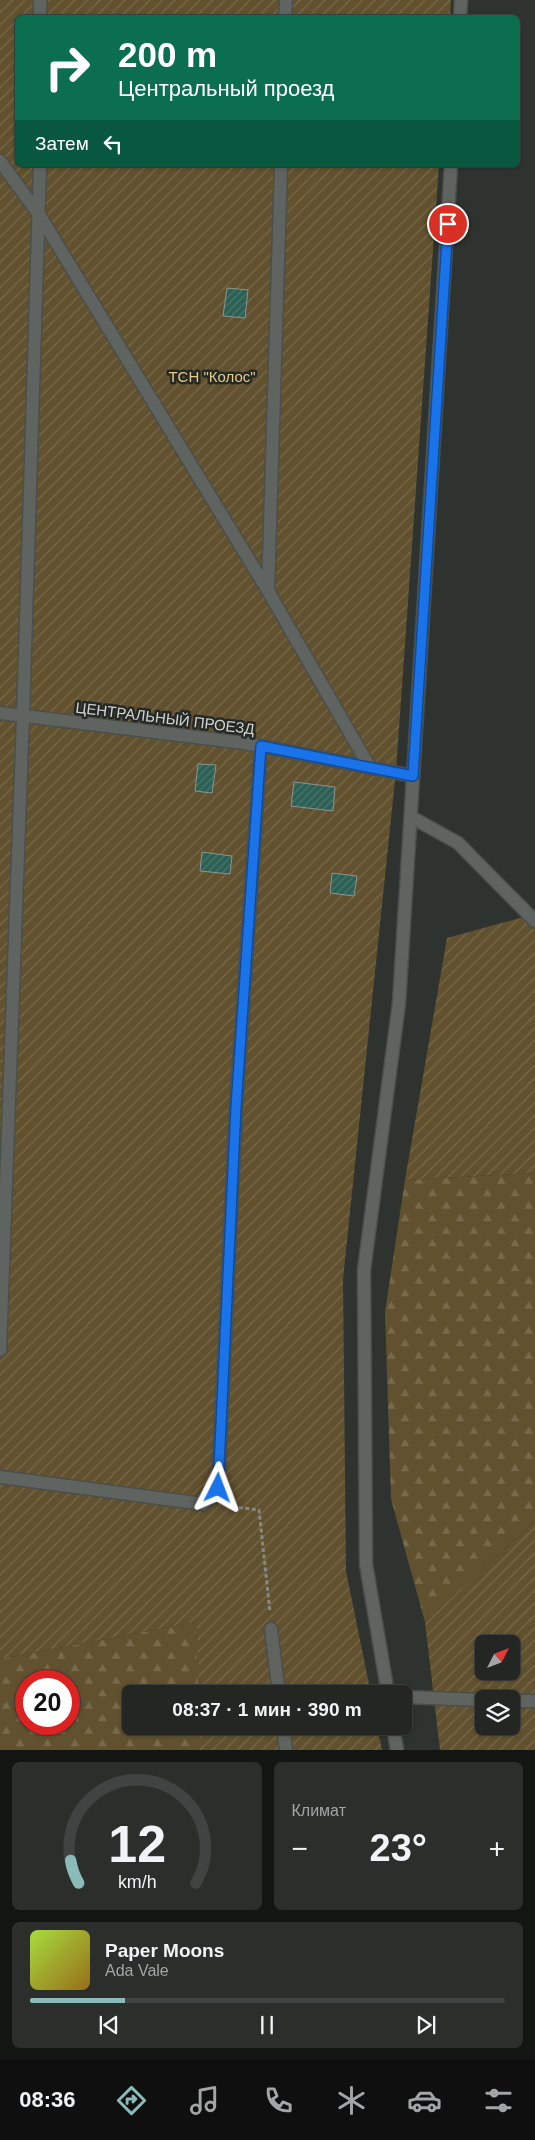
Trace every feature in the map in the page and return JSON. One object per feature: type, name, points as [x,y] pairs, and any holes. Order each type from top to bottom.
[{"type":"street","points":[[40,0],[40,15]]},
{"type":"street","points":[[285,15],[286,0]]},
{"type":"street","points":[[460,15],[461,0]]},
{"type":"street","points":[[0,161],[40,216],[268,591],[369,766]]},
{"type":"street","points":[[0,1350],[40,216],[40,167]]},
{"type":"street","points":[[268,591],[280,167]]},
{"type":"street","points":[[386,1685],[366,1564],[364,1270],[399,1003],[451,167]]},
{"type":"street","name":"ЦЕНТРАЛЬНЫЙ ПРОЕЗД","points":[[0,714],[261,746],[413,776]]},
{"type":"street","points":[[0,1477],[203,1504],[218,1488],[236,1107],[261,746]]},
{"type":"street","points":[[411,817],[458,844],[535,921]]},
{"type":"street","points":[[272,1629],[278,1685]]},
{"type":"street","points":[[412,1697],[475,1700]]},
{"type":"street","points":[[520,1700],[535,1701]]},
{"type":"street","points":[[284,1735],[286,1750]]},
{"type":"street","points":[[394,1735],[397,1750]]},
{"type":"path","points":[[203,1504],[259,1510],[272,1629]]},
{"type":"green space","name":"ТСН \"Колос\"","points":[[0,0],[451,0],[450,15],[15,15],[15,167],[439,167],[396,771],[343,1279],[346,1571],[369,1685],[199,1685],[196,1622],[0,1659]]},
{"type":"green space","points":[[524,917],[535,930],[535,1173],[405,1180],[447,938]]},
{"type":"green space","points":[[535,1173],[535,1521],[425,1622],[391,1499],[385,1312],[405,1180]]},
{"type":"green space","points":[[535,1521],[535,1750],[440,1750],[425,1622]]},
{"type":"green space","points":[[196,1622],[199,1685],[122,1685],[122,1735],[200,1735],[200,1750],[0,1750],[0,1659]]},
{"type":"green space","points":[[200,1735],[379,1735],[382,1750],[200,1750]]},
{"type":"building","points":[[227,288],[248,290],[245,318],[223,316]]},
{"type":"building","points":[[198,764],[216,765],[212,793],[195,791]]},
{"type":"building","points":[[294,782],[335,787],[333,811],[291,806]]},
{"type":"building","points":[[202,852],[232,856],[230,874],[200,871]]},
{"type":"building","points":[[332,873],[357,876],[354,896],[330,893]]},
{"type":"route","points":[[218,1488],[236,1107],[261,746],[396,771],[413,776],[448,224]]}]
